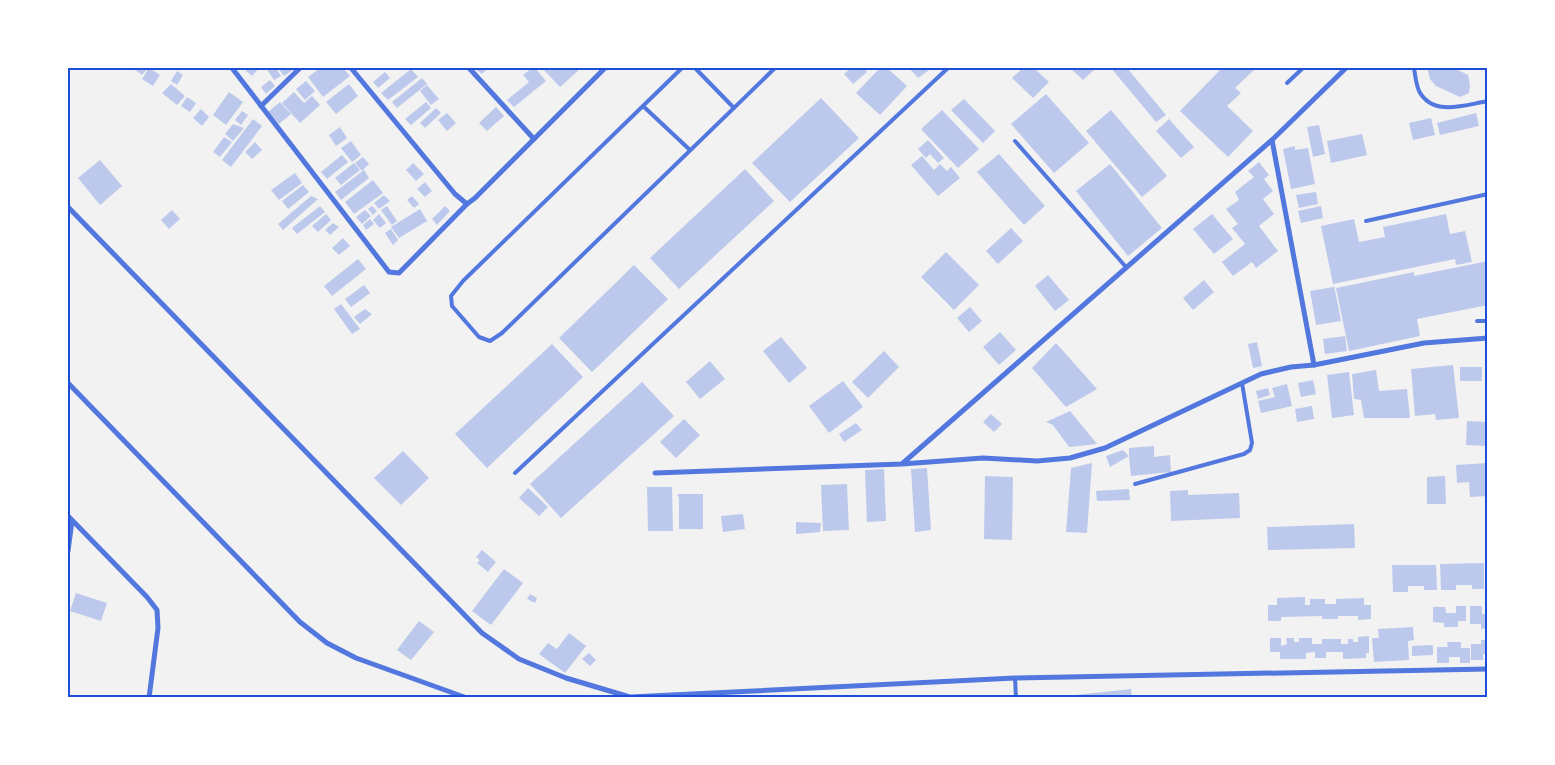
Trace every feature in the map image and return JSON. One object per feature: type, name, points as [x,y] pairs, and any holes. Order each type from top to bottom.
[{"type":"street","points":[[232,68],[389,272],[399,273],[605,68]]},
{"type":"street","points":[[261,106],[300,68]]},
{"type":"street","points":[[351,68],[455,194],[467,204]]},
{"type":"street","points":[[470,68],[534,139]]},
{"type":"street","points":[[902,464],[1272,140],[1346,68]]},
{"type":"street","points":[[1272,140],[1314,365]]},
{"type":"street","points":[[68,207],[482,633],[519,659],[566,678],[630,698],[1014,678],[1488,670]]},
{"type":"street","points":[[655,473],[902,464],[983,458],[1037,461],[1070,458],[1104,448],[1261,374],[1424,343],[1488,338]]},
{"type":"street","points":[[68,383],[300,622],[326,643],[356,658],[467,698]]},
{"type":"street","points":[[68,551],[70,518]]},
{"type":"street","points":[[70,518],[147,597],[156,610],[158,628],[150,698]]},
{"type":"lane","points":[[682,68],[463,281],[451,296],[452,306],[479,337],[490,341],[502,332],[776,68]]},
{"type":"lane","points":[[696,68],[734,108]]},
{"type":"lane","points":[[515,473],[948,68]]},
{"type":"lane","points":[[1287,83],[1303,68]]},
{"type":"lane","points":[[1414,68],[1418,89],[1428,103],[1443,108],[1488,101]]},
{"type":"lane","points":[[643,106],[690,150]]},
{"type":"lane","points":[[1015,141],[1126,267]]},
{"type":"lane","points":[[1366,221],[1488,194]]},
{"type":"lane","points":[[1477,321],[1488,321]]},
{"type":"lane","points":[[1135,484],[1244,454],[1250,450],[1252,443],[1242,383]]},
{"type":"lane","points":[[1014,678],[1016,698]]},
{"type":"building","points":[[133,68],[148,68],[142,75]]},
{"type":"building","points":[[149,68],[160,75],[153,86],[142,79]]},
{"type":"building","points":[[245,68],[259,68],[252,76]]},
{"type":"building","points":[[266,68],[276,68],[281,76],[274,80]]},
{"type":"building","points":[[278,68],[292,68],[293,70],[284,76]]},
{"type":"building","points":[[320,68],[343,68],[350,76],[323,97],[308,77]]},
{"type":"building","points":[[474,68],[488,68],[482,74]]},
{"type":"building","points":[[532,68],[535,68],[546,81],[514,107],[507,100],[529,82],[523,75]]},
{"type":"building","points":[[581,68],[560,87],[543,69]]},
{"type":"building","points":[[851,68],[864,68],[867,72],[853,84],[844,74]]},
{"type":"building","points":[[880,68],[887,68],[907,86],[880,115],[856,93]]},
{"type":"building","points":[[909,68],[932,68],[918,78]]},
{"type":"building","points":[[1023,68],[1034,68],[1049,82],[1033,98],[1012,78]]},
{"type":"building","points":[[1070,68],[1096,68],[1083,80]]},
{"type":"building","points":[[1111,68],[1127,68],[1166,115],[1156,122]]},
{"type":"building","points":[[1222,68],[1256,68],[1235,88],[1241,93],[1227,106],[1253,131],[1228,157],[1180,111]]},
{"type":"building","points":[[1427,68],[1454,68],[1468,75],[1469,93],[1460,97],[1436,86],[1430,79]]},
{"type":"building","points":[[411,69],[418,77],[388,100],[381,93]]},
{"type":"building","points":[[177,71],[183,75],[177,85],[171,81]]},
{"type":"building","points":[[385,72],[390,78],[378,88],[373,82]]},
{"type":"building","points":[[422,78],[427,84],[397,108],[392,102]]},
{"type":"building","points":[[270,80],[275,86],[266,94],[261,87]]},
{"type":"building","points":[[306,81],[315,91],[305,100],[296,89]]},
{"type":"building","points":[[171,84],[185,96],[177,105],[162,93]]},
{"type":"building","points":[[349,84],[358,96],[336,114],[326,102]]},
{"type":"building","points":[[427,85],[439,99],[431,105],[420,91]]},
{"type":"building","points":[[229,92],[243,102],[226,125],[213,115]]},
{"type":"building","points":[[294,92],[304,103],[312,96],[320,105],[300,123],[282,103]]},
{"type":"building","points":[[1046,94],[1089,143],[1054,173],[1011,124]]},
{"type":"building","points":[[187,97],[196,103],[190,112],[181,106]]},
{"type":"building","points":[[821,98],[859,138],[790,202],[752,163]]},
{"type":"building","points":[[964,99],[995,131],[983,143],[951,110]]},
{"type":"building","points":[[280,102],[291,114],[279,124],[268,112]]},
{"type":"building","points":[[426,102],[431,108],[411,125],[405,119]]},
{"type":"building","points":[[496,107],[504,116],[487,131],[479,123]]},
{"type":"building","points":[[436,108],[441,113],[425,128],[420,123]]},
{"type":"building","points":[[201,109],[209,117],[202,126],[193,118]]},
{"type":"building","points":[[942,110],[979,149],[958,168],[921,129]]},
{"type":"building","points":[[1111,110],[1167,176],[1142,197],[1086,131]]},
{"type":"building","points":[[242,111],[248,115],[241,125],[235,120]]},
{"type":"building","points":[[447,113],[456,123],[447,131],[438,120]]},
{"type":"building","points":[[1476,113],[1479,126],[1440,135],[1437,123]]},
{"type":"building","points":[[1431,118],[1435,135],[1413,140],[1409,123]]},
{"type":"building","points":[[253,119],[262,126],[231,167],[222,160]]},
{"type":"building","points":[[1169,119],[1194,147],[1181,158],[1156,131]]},
{"type":"building","points":[[233,124],[244,128],[233,141],[225,134]]},
{"type":"building","points":[[1319,125],[1325,154],[1313,157],[1307,127]]},
{"type":"building","points":[[340,127],[347,138],[336,146],[329,135]]},
{"type":"building","points":[[1362,134],[1367,155],[1331,163],[1327,141]]},
{"type":"building","points":[[224,137],[232,142],[220,157],[213,152]]},
{"type":"building","points":[[928,140],[944,158],[938,163],[930,154],[926,158],[918,149]]},
{"type":"building","points":[[351,141],[361,155],[352,162],[341,148]]},
{"type":"building","points":[[255,142],[262,150],[252,159],[245,152]]},
{"type":"building","points":[[1295,146],[1295,150],[1308,148],[1315,184],[1291,189],[1283,149]]},
{"type":"building","points":[[999,154],[1045,206],[1024,225],[977,172]]},
{"type":"building","points":[[342,155],[348,162],[327,179],[321,172]]},
{"type":"building","points":[[922,156],[934,170],[940,164],[947,171],[951,167],[960,178],[938,196],[911,165]]},
{"type":"building","points":[[363,157],[369,164],[362,171],[355,163]]},
{"type":"building","points":[[100,160],[122,186],[100,205],[78,178]]},
{"type":"building","points":[[1259,162],[1269,175],[1264,179],[1273,191],[1263,199],[1274,214],[1259,226],[1278,251],[1256,268],[1252,262],[1233,276],[1222,262],[1245,244],[1232,228],[1238,224],[1226,209],[1239,200],[1235,192],[1254,177],[1248,171]]},
{"type":"building","points":[[354,163],[360,170],[341,185],[335,178]]},
{"type":"building","points":[[413,163],[424,174],[416,181],[406,170]]},
{"type":"building","points":[[1110,164],[1162,228],[1128,256],[1076,191]]},
{"type":"building","points":[[745,169],[774,201],[679,289],[650,258]]},
{"type":"building","points":[[364,170],[369,178],[341,200],[335,192]]},
{"type":"building","points":[[295,173],[302,183],[279,200],[271,190]]},
{"type":"building","points":[[373,180],[383,193],[354,214],[345,202]]},
{"type":"building","points":[[425,182],[432,191],[425,197],[417,189]]},
{"type":"building","points":[[303,185],[309,192],[288,209],[282,201]]},
{"type":"building","points":[[1316,192],[1318,204],[1299,208],[1296,195]]},
{"type":"building","points":[[384,195],[390,201],[379,209],[374,203]]},
{"type":"building","points":[[311,196],[318,199],[283,230],[278,224]]},
{"type":"building","points":[[412,196],[419,204],[414,208],[407,200]]},
{"type":"building","points":[[320,206],[325,212],[297,234],[292,228]]},
{"type":"building","points":[[372,206],[377,211],[373,215],[368,209]]},
{"type":"building","points":[[387,206],[397,221],[392,225],[381,210]]},
{"type":"building","points":[[445,206],[450,211],[437,225],[432,219]]},
{"type":"building","points":[[1321,206],[1323,218],[1301,223],[1298,211]]},
{"type":"building","points":[[420,209],[427,221],[399,238],[391,227]]},
{"type":"building","points":[[172,210],[180,219],[169,229],[161,220]]},
{"type":"building","points":[[365,210],[371,216],[362,224],[356,217]]},
{"type":"building","points":[[326,214],[331,220],[318,232],[312,226]]},
{"type":"building","points":[[379,214],[386,223],[380,228],[373,220]]},
{"type":"building","points":[[1212,214],[1233,239],[1214,254],[1193,229]]},
{"type":"building","points":[[1446,214],[1450,234],[1465,231],[1472,262],[1456,265],[1455,259],[1333,284],[1321,226],[1354,219],[1359,242],[1385,237],[1383,227]]},
{"type":"building","points":[[370,219],[374,224],[366,230],[363,225]]},
{"type":"building","points":[[333,223],[339,227],[330,235],[325,230]]},
{"type":"building","points":[[1011,228],[1023,241],[998,264],[986,251]]},
{"type":"building","points":[[391,229],[398,240],[393,245],[385,233]]},
{"type":"building","points":[[343,238],[350,246],[339,255],[332,248]]},
{"type":"building","points":[[946,252],[979,285],[954,310],[921,277]]},
{"type":"building","points":[[358,259],[366,269],[332,296],[324,286]]},
{"type":"building","points":[[1488,261],[1488,305],[1417,319],[1420,336],[1349,351],[1336,288],[1414,272],[1414,276]]},
{"type":"building","points":[[634,265],[668,299],[592,372],[559,338]]},
{"type":"building","points":[[1048,275],[1069,300],[1055,311],[1035,286]]},
{"type":"building","points":[[1204,280],[1214,292],[1193,310],[1183,298]]},
{"type":"building","points":[[364,285],[370,293],[351,307],[345,299]]},
{"type":"building","points":[[1334,285],[1341,321],[1316,325],[1310,291],[1334,287]]},
{"type":"building","points":[[341,304],[360,329],[352,334],[334,309]]},
{"type":"building","points":[[970,307],[982,321],[969,332],[957,318]]},
{"type":"building","points":[[365,309],[372,314],[360,324],[354,317]]},
{"type":"building","points":[[1000,332],[1016,350],[999,365],[983,347]]},
{"type":"building","points":[[1345,336],[1347,351],[1325,354],[1323,339]]},
{"type":"building","points":[[781,337],[807,368],[789,383],[763,351]]},
{"type":"building","points":[[1257,342],[1262,366],[1253,368],[1248,344]]},
{"type":"building","points":[[1056,343],[1097,389],[1066,407],[1032,368]]},
{"type":"building","points":[[552,344],[583,377],[487,468],[455,434]]},
{"type":"building","points":[[884,351],[899,367],[868,398],[852,382]]},
{"type":"building","points":[[710,361],[725,379],[700,399],[686,382]]},
{"type":"building","points":[[1453,365],[1459,418],[1436,420],[1435,414],[1415,416],[1411,369]]},
{"type":"building","points":[[1460,367],[1482,367],[1482,381],[1460,381]]},
{"type":"building","points":[[1376,370],[1379,391],[1407,389],[1410,418],[1364,418],[1361,400],[1354,399],[1352,374]]},
{"type":"building","points":[[1349,372],[1354,415],[1332,418],[1327,375]]},
{"type":"building","points":[[1313,380],[1316,394],[1301,397],[1298,383]]},
{"type":"building","points":[[843,381],[863,407],[829,433],[809,406]]},
{"type":"building","points":[[642,382],[674,416],[561,518],[530,484]]},
{"type":"building","points":[[1287,384],[1292,406],[1261,413],[1258,401],[1275,397],[1272,388]]},
{"type":"building","points":[[1268,388],[1270,395],[1258,399],[1256,391]]},
{"type":"building","points":[[1312,406],[1314,419],[1297,422],[1295,409]]},
{"type":"building","points":[[1070,411],[1097,444],[1069,447],[1053,425],[1046,422]]},
{"type":"building","points":[[991,414],[1002,424],[994,432],[983,422]]},
{"type":"building","points":[[684,419],[700,435],[676,458],[660,442]]},
{"type":"building","points":[[1467,421],[1488,422],[1488,446],[1466,445]]},
{"type":"building","points":[[856,423],[862,430],[844,442],[839,434]]},
{"type":"building","points":[[1154,446],[1154,457],[1170,455],[1171,472],[1131,476],[1129,448]]},
{"type":"building","points":[[1123,450],[1129,456],[1110,467],[1106,456]]},
{"type":"building","points":[[403,451],[429,478],[401,505],[374,478]]},
{"type":"building","points":[[1092,463],[1087,533],[1066,532],[1071,468]]},
{"type":"building","points":[[1488,463],[1488,496],[1470,497],[1469,482],[1457,483],[1456,465]]},
{"type":"building","points":[[927,468],[931,530],[915,532],[911,469]]},
{"type":"building","points":[[884,469],[886,521],[867,522],[865,470]]},
{"type":"building","points":[[985,476],[1013,477],[1012,540],[984,539]]},
{"type":"building","points":[[1445,476],[1446,504],[1427,504],[1427,477]]},
{"type":"building","points":[[847,484],[849,530],[823,531],[821,485]]},
{"type":"building","points":[[647,487],[672,487],[673,531],[648,531]]},
{"type":"building","points":[[528,488],[548,507],[539,516],[519,498]]},
{"type":"building","points":[[1129,489],[1130,500],[1097,501],[1096,491]]},
{"type":"building","points":[[1188,490],[1188,495],[1239,493],[1240,518],[1171,521],[1170,491]]},
{"type":"building","points":[[677,494],[703,494],[703,529],[679,529],[679,498]]},
{"type":"building","points":[[743,514],[745,529],[723,532],[721,516]]},
{"type":"building","points":[[796,522],[821,523],[820,532],[796,534]]},
{"type":"building","points":[[1354,524],[1355,548],[1268,550],[1267,527]]},
{"type":"building","points":[[482,550],[496,562],[488,572],[477,563],[480,560],[476,557]]},
{"type":"building","points":[[1484,563],[1484,589],[1472,589],[1472,585],[1456,585],[1456,590],[1441,590],[1440,564]]},
{"type":"building","points":[[1392,565],[1436,565],[1437,590],[1424,590],[1424,586],[1408,586],[1408,592],[1393,592]]},
{"type":"building","points":[[504,569],[523,583],[491,625],[472,611]]},
{"type":"building","points":[[76,593],[107,603],[101,621],[70,611]]},
{"type":"building","points":[[530,594],[537,598],[535,603],[527,599]]},
{"type":"building","points":[[1305,597],[1305,605],[1310,605],[1310,599],[1325,599],[1325,604],[1336,604],[1336,599],[1364,598],[1364,605],[1371,605],[1371,619],[1358,620],[1358,616],[1338,616],[1338,619],[1322,619],[1322,616],[1281,617],[1281,621],[1268,621],[1268,605],[1277,605],[1277,598]]},
{"type":"building","points":[[1456,606],[1466,606],[1466,621],[1458,621],[1458,627],[1444,627],[1444,623],[1433,622],[1433,607],[1445,607],[1446,613],[1456,613]]},
{"type":"building","points":[[1470,606],[1482,606],[1482,614],[1488,614],[1488,628],[1481,629],[1481,624],[1470,624]]},
{"type":"building","points":[[419,621],[434,632],[411,660],[397,650]]},
{"type":"building","points":[[1413,627],[1414,640],[1408,641],[1409,660],[1374,662],[1372,638],[1379,638],[1378,629]]},
{"type":"building","points":[[569,633],[586,646],[565,673],[539,654],[548,643],[557,649]]},
{"type":"building","points":[[1369,636],[1369,653],[1366,653],[1366,658],[1343,659],[1343,652],[1326,652],[1326,658],[1315,658],[1315,652],[1306,653],[1306,659],[1280,659],[1280,652],[1270,652],[1270,638],[1281,638],[1281,646],[1287,644],[1286,638],[1294,638],[1294,642],[1299,642],[1299,638],[1312,638],[1312,644],[1322,644],[1322,639],[1341,639],[1341,644],[1348,644],[1348,639],[1358,642],[1358,637]]},
{"type":"building","points":[[1481,640],[1488,640],[1488,654],[1483,654],[1483,660],[1471,660],[1471,644],[1481,644]]},
{"type":"building","points":[[1447,642],[1461,642],[1461,648],[1470,648],[1470,663],[1460,663],[1460,657],[1449,657],[1449,663],[1437,663],[1437,647],[1448,647]]},
{"type":"building","points":[[1433,645],[1433,655],[1412,656],[1412,646]]},
{"type":"building","points":[[589,653],[596,660],[590,666],[582,659]]},
{"type":"building","points":[[1131,689],[1132,698],[1066,698],[1066,696]]}]
